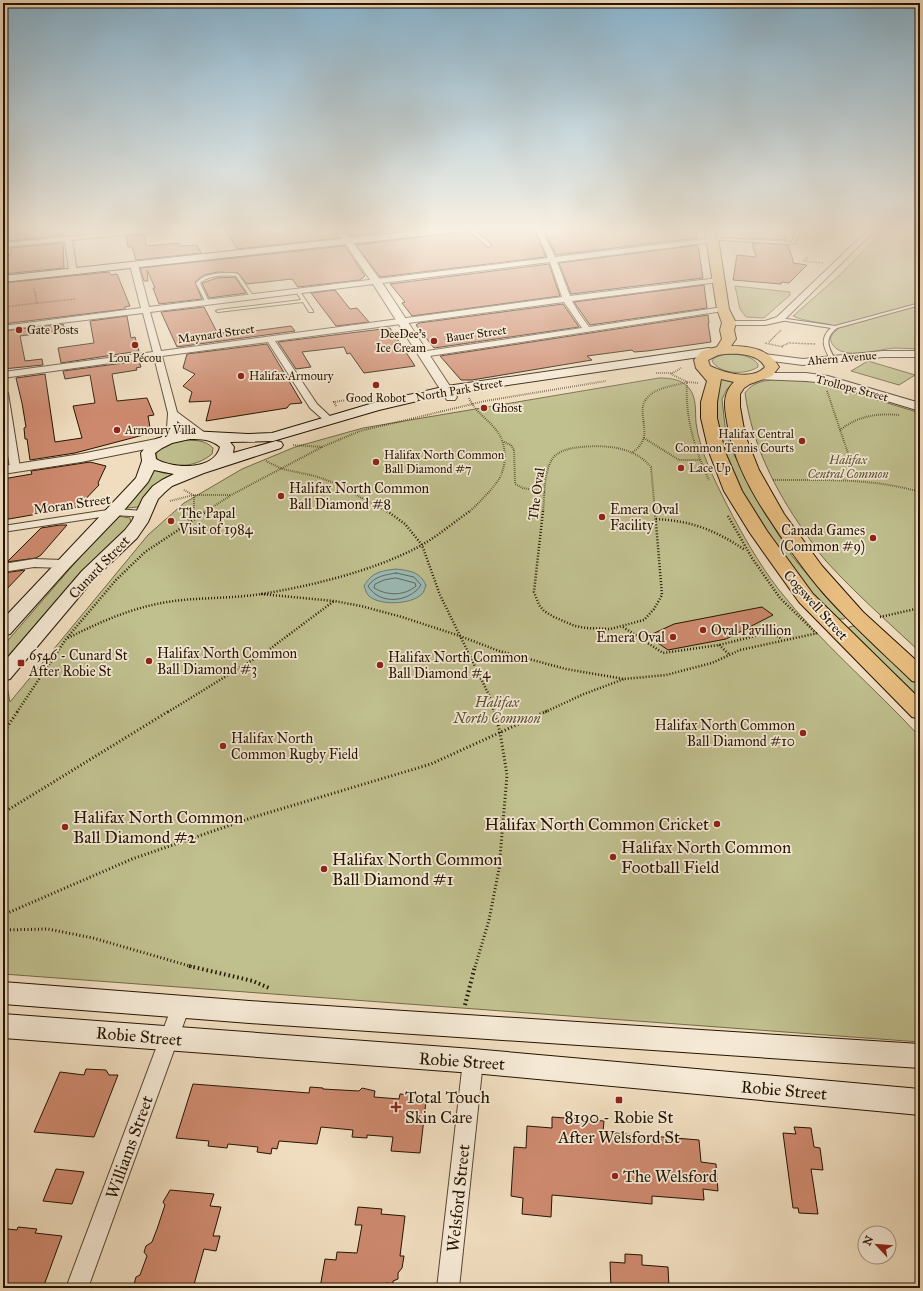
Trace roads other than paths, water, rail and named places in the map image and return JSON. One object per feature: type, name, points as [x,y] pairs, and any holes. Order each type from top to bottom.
[{"type":"main road","points":[[720,290],[723,309],[729,323],[741,332],[762,356]]},
{"type":"main road","points":[[729,323],[727,330],[729,339],[701,360],[700,364],[703,374],[757,377]]},
{"type":"main road","points":[[715,351],[741,351],[762,356]]},
{"type":"main road","name":"North Park Street","points":[[163,441],[190,435],[248,438],[273,437],[375,407],[681,355],[715,351]]},
{"type":"main road","name":"Cogswell Street","points":[[762,356],[770,362],[772,367],[770,371],[739,384],[733,393],[732,400],[737,434],[745,459],[758,488],[820,578],[863,622],[920,676]]},
{"type":"main road","name":"North Park Street","points":[[206,466],[383,412],[449,394],[651,365],[673,364],[703,374]]},
{"type":"main road","name":"Cogswell Street","points":[[703,374],[713,378],[714,381],[709,402],[709,418],[717,452],[734,491],[759,533],[806,598],[920,712]]},
{"type":"main road","points":[[148,460],[160,468],[168,470],[189,470],[206,466],[221,460],[228,451],[225,443],[208,436]]},
{"type":"main road","name":"Cunard Street","points":[[3,630],[143,479],[148,460],[148,453],[152,447],[163,441]]},
{"type":"main road","name":"Cunard Street","points":[[3,675],[88,575],[131,534],[145,514],[151,498],[159,489],[206,466]]},
{"type":"main road","points":[[3,993],[264,1013],[920,1056]]},
{"type":"main road","name":"Robie Street","points":[[3,1026],[473,1061],[920,1102]]},
{"type":"street","points":[[3,393],[9,469],[80,458],[163,441],[172,428],[173,413],[159,354],[141,290]]},
{"type":"street","points":[[3,328],[305,290]]},
{"type":"street","points":[[381,290],[449,394]]},
{"type":"street","points":[[563,290],[576,317],[588,330]]},
{"type":"street","name":"Maynard Street","points":[[3,375],[636,290]]},
{"type":"street","points":[[729,323],[765,323],[780,319],[810,290]]},
{"type":"street","name":"Bauer Street","points":[[423,354],[723,309]]},
{"type":"street","points":[[270,339],[313,406],[330,420]]},
{"type":"street","name":"Ahern Avenue","points":[[762,356],[802,362],[883,354],[920,354]]},
{"type":"street","name":"Trollope Street","points":[[757,377],[806,377],[828,380],[920,407]]},
{"type":"street","points":[[173,413],[208,436]]},
{"type":"street","points":[[80,458],[128,456],[148,460]]},
{"type":"street","name":"Moran Street","points":[[3,529],[114,512],[145,514]]},
{"type":"street","points":[[3,568],[34,562],[63,564]]},
{"type":"street","name":"Williams Street","points":[[76,1288],[181,1006]]},
{"type":"street","name":"Welsford Street","points":[[448,1288],[473,1061]]},
{"type":"lane","points":[[201,290],[207,302]]},
{"type":"lane","points":[[247,290],[252,297]]},
{"type":"lane","points":[[298,291],[311,311]]},
{"type":"lane","points":[[218,311],[304,301]]},
{"type":"lane","points":[[780,319],[835,327],[920,304]]},
{"type":"lane","points":[[833,359],[825,341],[826,336],[835,327]]},
{"type":"water","points":[[396,569],[410,571],[417,574],[426,585],[422,594],[417,598],[395,603],[379,601],[368,595],[364,586],[370,578],[377,573]]},
{"type":"place","name":"Gate Posts","points":[[19,330]]},
{"type":"place","name":"DeeDee's Ice Cream","points":[[434,341]]},
{"type":"place","name":"Lou Pécou","points":[[135,345]]},
{"type":"place","name":"Halifax Armoury","points":[[241,376]]},
{"type":"place","name":"Good Robot","points":[[376,385]]},
{"type":"place","name":"Ghost","points":[[484,408]]},
{"type":"place","name":"Armoury Villa","points":[[117,430]]},
{"type":"place","name":"Halifax Central Common Tennis Courts","points":[[802,441]]},
{"type":"place","name":"Halifax North Common Ball Diamond #7","points":[[376,462]]},
{"type":"place","name":"Lace Up","points":[[681,468]]},
{"type":"place","name":"Halifax North Common Ball Diamond #8","points":[[281,496]]},
{"type":"place","name":"Emera Oval Facility","points":[[602,517]]},
{"type":"place","name":"The Papal Visit of 1984","points":[[171,521]]},
{"type":"place","name":"Canada Games (Common #9)","points":[[873,538]]},
{"type":"place","name":"Oval Pavillion","points":[[703,630]]},
{"type":"place","name":"Emera Oval","points":[[673,637]]},
{"type":"place","name":"Halifax North Common Ball Diamond #3","points":[[149,661]]},
{"type":"place","name":"6546 - Cunard St After Robie St","points":[[21,663]]},
{"type":"place","name":"Halifax North Common Ball Diamond #4","points":[[380,665]]},
{"type":"place","name":"Halifax North Common Ball Diamond #10","points":[[803,733]]},
{"type":"place","name":"Halifax North Common Rugby Field","points":[[223,746]]},
{"type":"place","name":"Halifax North Common Cricket","points":[[717,824]]},
{"type":"place","name":"Halifax North Common Ball Diamond #2","points":[[65,827]]},
{"type":"place","name":"Halifax North Common Football Field","points":[[613,857]]},
{"type":"place","name":"Halifax North Common Ball Diamond #1","points":[[324,869]]},
{"type":"place","name":"8190 - Robie St After Welsford St","points":[[619,1100]]},
{"type":"place","name":"Total Touch Skin Care","points":[[396,1107]]},
{"type":"place","name":"The Welsford","points":[[615,1176]]},
{"type":"park label","name":"Halifax Central Common","points":[[848,467]]},
{"type":"park label","name":"Halifax North Common","points":[[497,710]]}]
